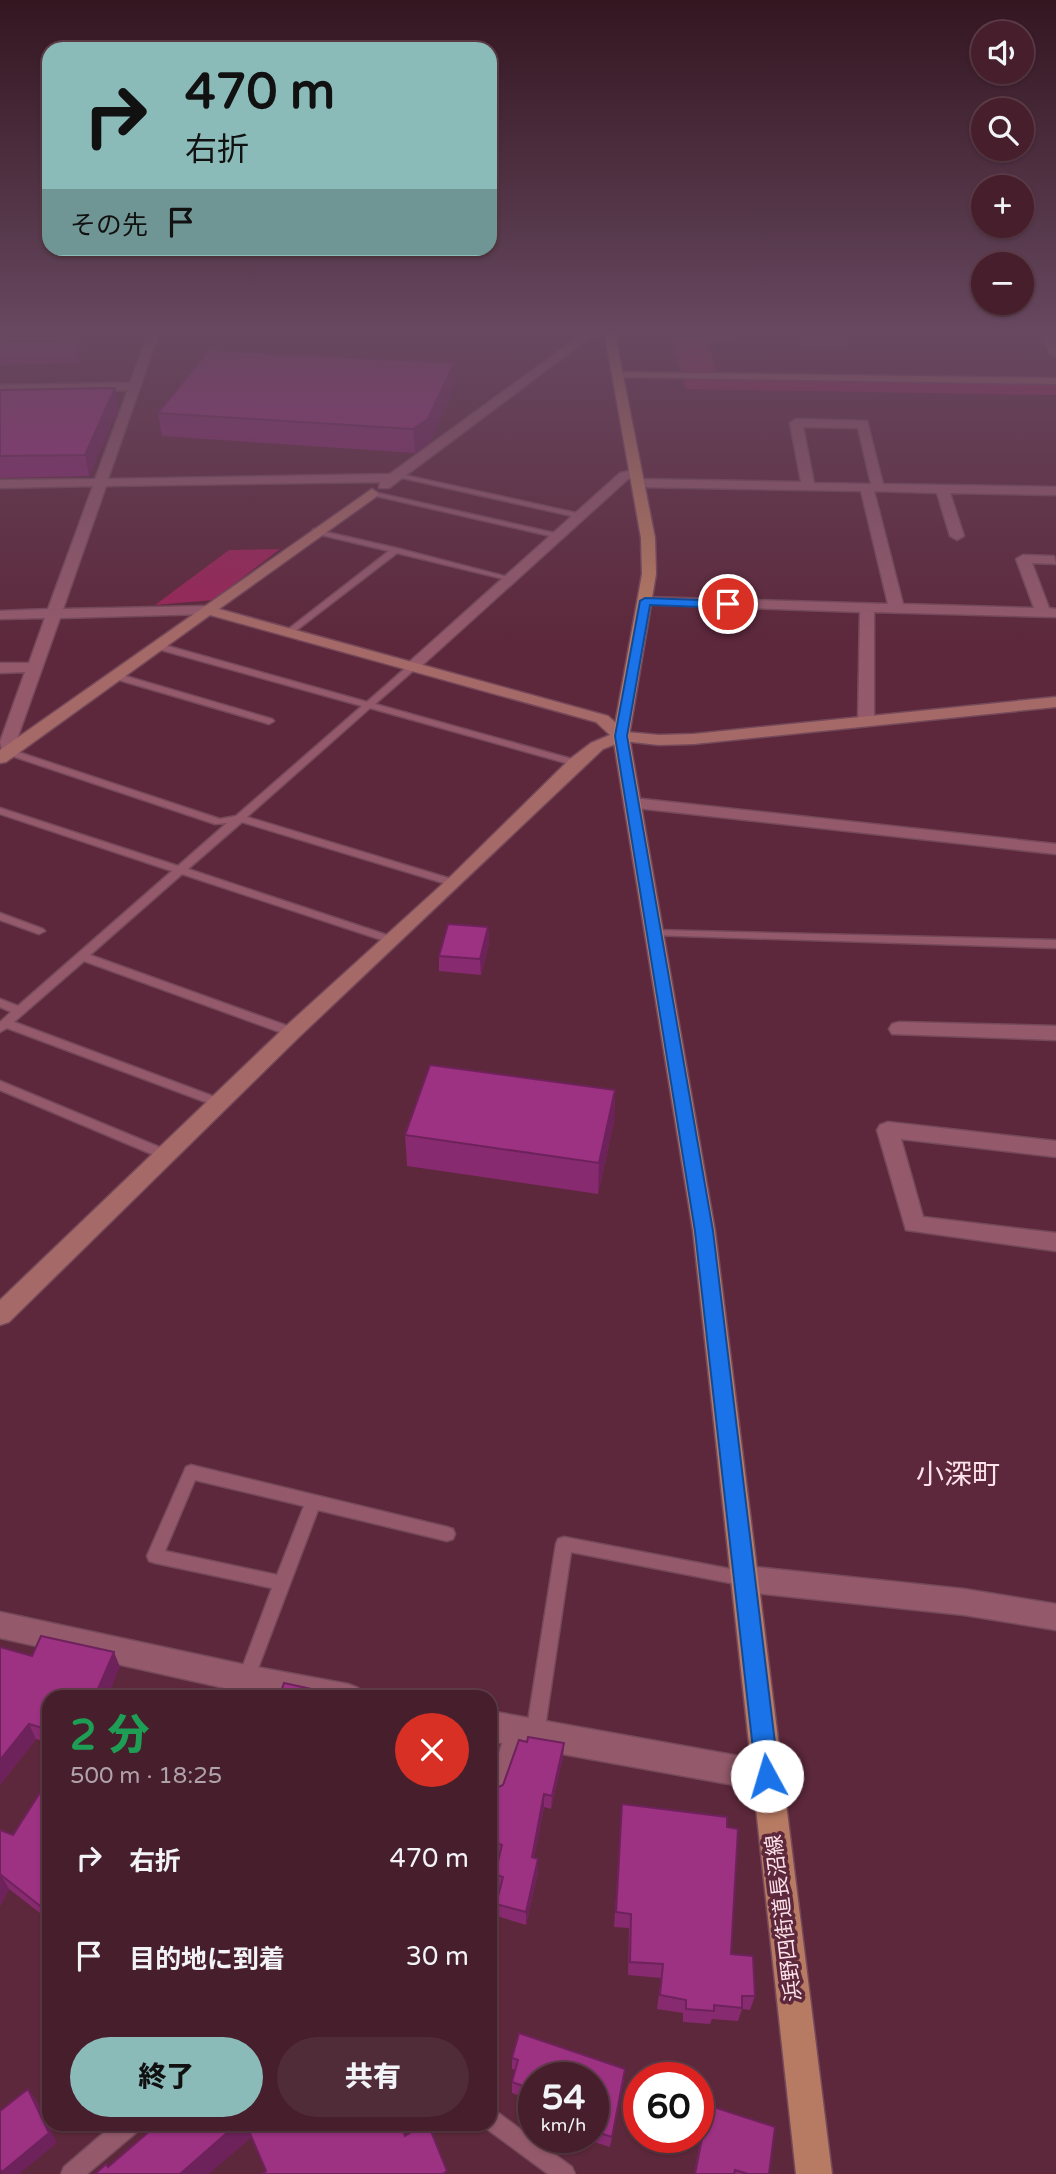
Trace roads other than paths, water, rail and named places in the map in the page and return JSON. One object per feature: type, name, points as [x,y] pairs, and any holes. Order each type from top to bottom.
[{"type":"main road","name":"浜野四街道長沼線","points":[[630,436],[648,538],[649,574],[621,736],[704,1231],[814,2174]]},
{"type":"street","points":[[4,755],[117,436]]},
{"type":"street","points":[[4,755],[451,436]]},
{"type":"street","points":[[799,436],[808,486]]},
{"type":"street","points":[[865,436],[897,610]]},
{"type":"street","points":[[412,667],[624,476],[808,486],[1056,491]]},
{"type":"street","points":[[0,484],[396,477]]},
{"type":"street","points":[[942,489],[957,536]]},
{"type":"street","points":[[645,601],[1049,613],[1023,559],[1054,560]]},
{"type":"street","points":[[866,721],[867,609]]},
{"type":"street","points":[[0,615],[206,610],[602,719],[621,736]]},
{"type":"street","points":[[0,668],[35,667]]},
{"type":"street","points":[[0,1315],[292,1032],[454,883],[576,763],[597,746],[621,736],[659,740],[694,739],[1056,702]]},
{"type":"street","points":[[0,712],[19,712]]},
{"type":"street","points":[[633,803],[1056,849]]},
{"type":"street","points":[[899,1029],[1056,1033]]},
{"type":"street","points":[[1056,1149],[888,1130],[914,1224],[1056,1242]]},
{"type":"street","points":[[746,1579],[964,1602],[1056,1617]]},
{"type":"street","points":[[0,1625],[305,1690]]},
{"type":"street","points":[[513,1732],[767,1776]]},
{"type":"lane","points":[[396,477],[581,516]]},
{"type":"lane","points":[[372,493],[559,536]]},
{"type":"lane","points":[[316,531],[512,579]]},
{"type":"lane","points":[[289,633],[396,550]]},
{"type":"lane","points":[[157,646],[576,763]]},
{"type":"lane","points":[[3,1025],[412,667]]},
{"type":"lane","points":[[115,676],[269,721]]},
{"type":"lane","points":[[4,755],[219,822],[240,818],[454,883]]},
{"type":"lane","points":[[0,811],[392,940]]},
{"type":"lane","points":[[0,916],[40,931]]},
{"type":"lane","points":[[654,933],[1056,944]]},
{"type":"lane","points":[[82,956],[292,1032]]},
{"type":"lane","points":[[0,1003],[20,1011]]},
{"type":"lane","points":[[3,1025],[219,1104]]},
{"type":"lane","points":[[0,1085],[166,1155]]},
{"type":"lane","points":[[282,1583],[155,1556],[191,1472],[447,1534]]},
{"type":"lane","points":[[246,1679],[313,1502]]},
{"type":"lane","points":[[497,1784],[564,1544],[746,1579]]},
{"type":"lane","points":[[497,2124],[565,2174]]},
{"type":"lane","points":[[71,2174],[123,2131]]},
{"type":"district","name":"小深町","points":[[958,1475]]}]
